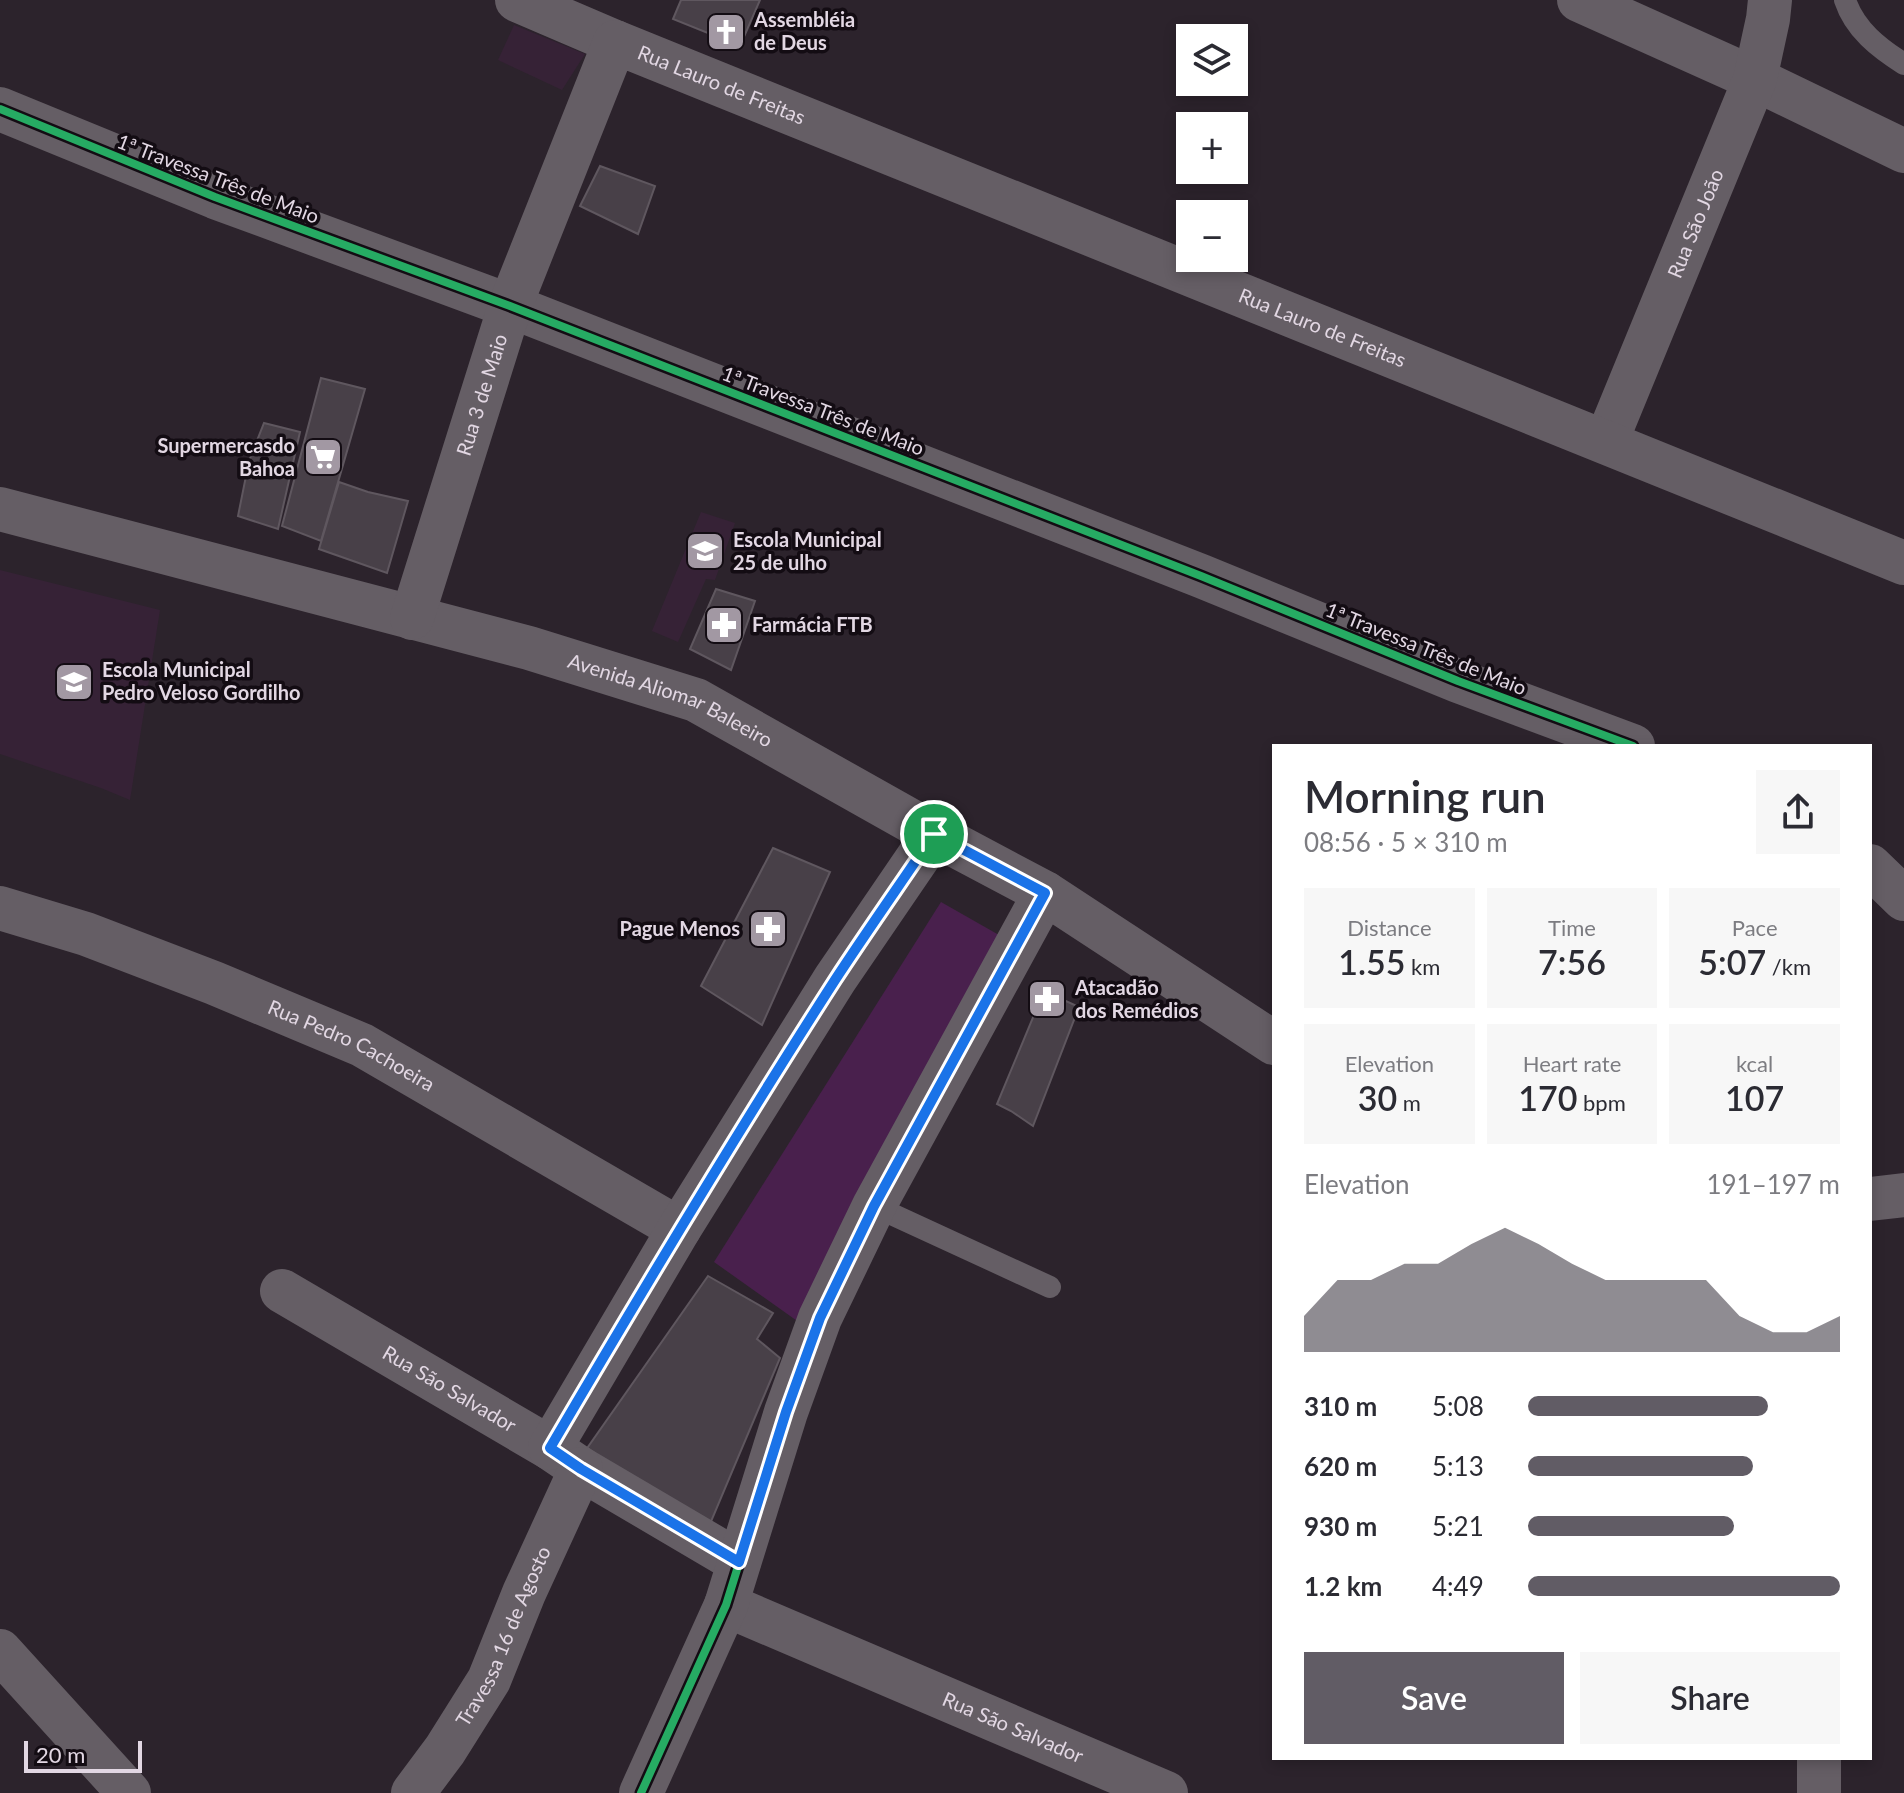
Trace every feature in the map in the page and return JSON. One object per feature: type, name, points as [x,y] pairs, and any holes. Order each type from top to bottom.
[{"type":"street","name":"Rua Lauro de Freitas","points":[[517,0],[1904,563]]},
{"type":"street","points":[[1579,0],[1755,79],[1904,151]]},
{"type":"street","name":"Rua São João","points":[[1606,442],[1755,79],[1770,0]]},
{"type":"street","name":"Rua 3 de Maio","points":[[412,618],[510,306],[615,42]]},
{"type":"street","name":"1ª Travessa Três de Maio","points":[[0,109],[215,197],[510,306],[1201,576],[1458,681],[1628,744]]},
{"type":"street","name":"Avenida Aliomar Baleeiro","points":[[0,509],[529,648],[696,700],[1045,893],[1272,1042]]},
{"type":"street","name":"Travessa 16 de Agosto","points":[[413,1793],[445,1750],[489,1680],[524,1593],[565,1459],[679,1229],[835,979],[934,834]]},
{"type":"street","points":[[1872,868],[1904,899]]},
{"type":"street","points":[[641,1793],[726,1605],[786,1412],[820,1318],[874,1206],[1045,893]]},
{"type":"street","name":"Rua Pedro Cachoeira","points":[[0,908],[86,934],[362,1045],[679,1229]]},
{"type":"street","points":[[1872,1199],[1904,1195]]},
{"type":"street","name":"Rua São Salvador","points":[[282,1291],[739,1562]]},
{"type":"street","name":"Rua São Salvador","points":[[726,1605],[1166,1793]]},
{"type":"street","points":[[0,1651],[129,1793]]},
{"type":"street","points":[[1819,1760],[1819,1793]]},
{"type":"lane","points":[[1845,0],[1848,11],[1861,30],[1881,49],[1904,64]]},
{"type":"lane","points":[[874,1206],[1050,1287]]},
{"type":"shaded area","points":[[514,25],[585,54],[562,90],[498,60]]},
{"type":"shaded area","name":"Escola Municipal 25 de ulho","points":[[701,512],[735,523],[715,580],[706,579],[678,642],[652,631]]},
{"type":"shaded area","name":"Escola Municipal Pedro Veloso Gordilho","points":[[0,570],[160,610],[130,800],[0,754]]},
{"type":"shaded area","points":[[941,902],[1006,939],[800,1323],[714,1262]]},
{"type":"building","name":"Assembléia de Deus","points":[[681,0],[760,0],[740,46],[673,19]]},
{"type":"building","points":[[600,166],[655,186],[638,234],[580,206]]},
{"type":"building","name":"Supermercasdo Bahoa","points":[[321,378],[365,389],[321,541],[282,526]]},
{"type":"building","points":[[264,423],[300,432],[278,529],[238,516],[249,461]]},
{"type":"building","points":[[339,482],[408,501],[387,573],[319,549]]},
{"type":"building","name":"Farmácia FTB","points":[[716,589],[755,601],[731,670],[690,649]]},
{"type":"building","name":"Pague Menos","points":[[773,848],[830,872],[762,1025],[701,986]]},
{"type":"building","points":[[1044,991],[1079,1007],[1033,1126],[997,1104]]},
{"type":"building","points":[[708,1276],[773,1313],[757,1339],[780,1358],[707,1531],[583,1454]]},
{"type":"cycle path","points":[[0,109],[215,197],[510,306],[1201,576],[1458,681],[1628,744]]},
{"type":"cycle path","points":[[641,1793],[726,1605],[786,1412],[820,1318],[874,1206],[1045,893]]},
{"type":"place","name":"Assembléia de Deus","points":[[726,32]]},
{"type":"place","name":"Supermercasdo Bahoa","points":[[323,457]]},
{"type":"place","name":"Escola Municipal 25 de ulho","points":[[705,551]]},
{"type":"place","name":"Farmácia FTB","points":[[724,625]]},
{"type":"place","name":"Escola Municipal Pedro Veloso Gordilho","points":[[74,682]]},
{"type":"place","name":"Pague Menos","points":[[768,929]]},
{"type":"place","name":"Atacadão dos Remédios","points":[[1047,999]]},
{"type":"route","points":[[934,834],[1045,893],[874,1206],[820,1318],[786,1412],[739,1562],[550,1448],[679,1229],[835,979],[934,834]]}]
